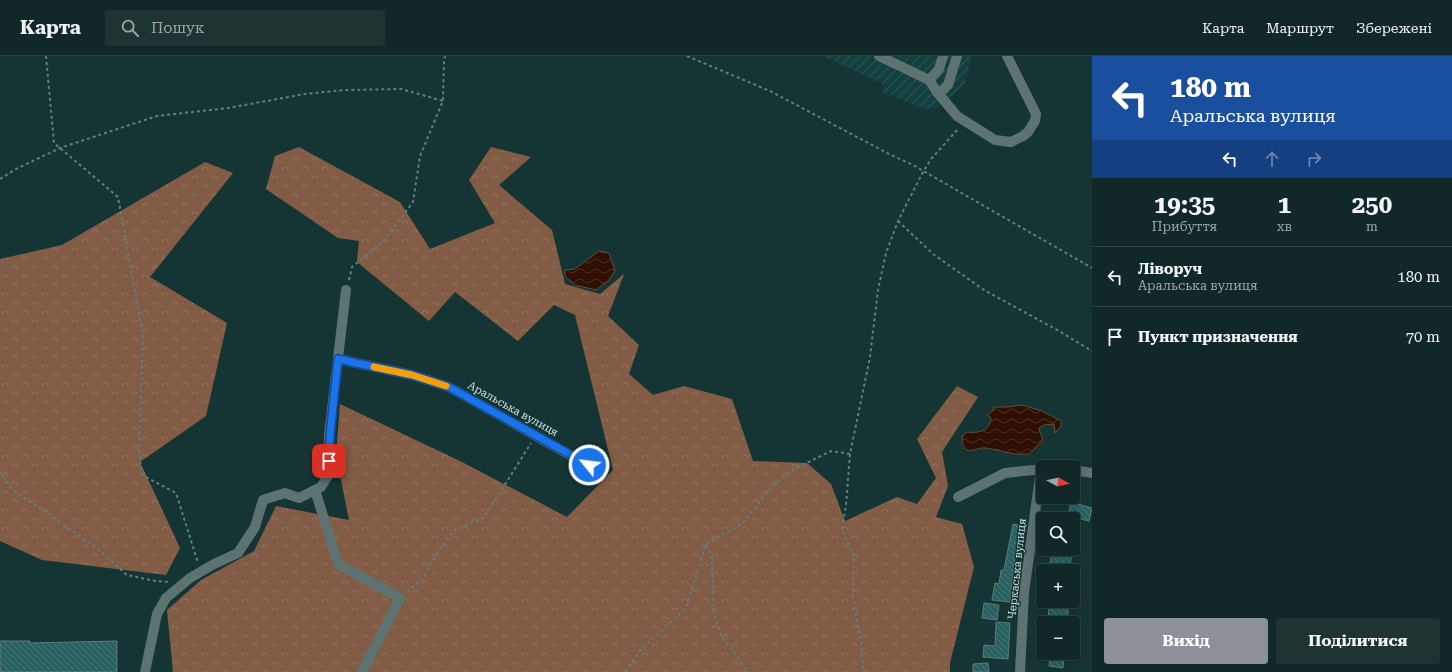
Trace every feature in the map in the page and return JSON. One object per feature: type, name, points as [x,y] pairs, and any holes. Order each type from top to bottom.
[{"type":"street","points":[[880,56],[929,80],[957,116],[995,140],[1011,142],[1028,132],[1035,121],[1036,114],[1007,56]]},
{"type":"street","points":[[929,80],[939,69],[943,56]]},
{"type":"street","points":[[937,92],[943,90],[948,85],[957,56]]},
{"type":"street","points":[[145,672],[157,614],[166,598],[201,571],[238,553],[255,527],[263,500],[285,493],[299,498],[321,487],[329,474],[330,435],[346,290]]},
{"type":"street","name":"Аральська вулиця","points":[[338,359],[412,375],[449,387],[602,473]]},
{"type":"street","points":[[958,497],[1005,474],[1036,470]]},
{"type":"street","points":[[1080,471],[1092,472]]},
{"type":"street","points":[[315,490],[338,564],[400,598],[362,672]]},
{"type":"street","name":"Черкаська вулиця","points":[[1020,672],[1024,592],[1037,504]]},
{"type":"path","points":[[46,56],[54,143],[118,197],[143,336],[139,452],[142,475],[176,492],[201,571]]},
{"type":"path","points":[[346,290],[352,267],[384,241],[413,202],[420,156],[443,101],[445,56]]},
{"type":"path","points":[[688,56],[770,91],[923,172],[1092,268]]},
{"type":"path","points":[[0,179],[16,169],[60,148],[157,116],[228,108],[305,94],[345,90],[401,89],[443,101]]},
{"type":"path","points":[[864,672],[853,596],[854,556],[842,530],[846,505],[850,454],[870,357],[878,290],[886,253],[898,221],[923,172],[931,159],[965,120]]},
{"type":"path","points":[[898,221],[933,254],[984,290],[1059,330],[1092,351]]},
{"type":"path","points":[[400,598],[423,578],[439,550],[454,530],[484,518],[536,436]]},
{"type":"path","points":[[626,672],[641,649],[686,608],[706,544],[742,524],[772,486],[794,469],[831,451],[850,454]]},
{"type":"path","points":[[0,471],[10,487],[22,497],[52,516],[99,550],[127,575],[155,581],[184,583]]},
{"type":"path","points":[[706,544],[712,558],[714,613],[721,635],[748,672]]},
{"type":"shaded area","points":[[823,56],[972,56],[964,85],[937,108],[924,109],[882,92],[885,85]]},
{"type":"green space","points":[[299,147],[400,202],[430,249],[495,223],[469,180],[491,147],[531,157],[499,185],[552,230],[565,284],[600,294],[624,274],[608,316],[639,345],[629,374],[653,395],[684,386],[732,399],[753,461],[807,463],[831,484],[845,521],[897,497],[917,504],[936,478],[917,439],[957,386],[978,397],[942,452],[948,486],[936,517],[962,524],[974,567],[950,663],[950,672],[173,672],[167,610],[201,580],[254,551],[276,506],[349,520],[336,455],[340,404],[462,462],[567,517],[613,470],[575,315],[554,305],[518,341],[455,292],[429,321],[357,262],[359,241],[338,238],[266,189],[275,156]]},
{"type":"green space","points":[[205,162],[233,173],[150,277],[227,323],[206,416],[140,462],[180,548],[166,575],[42,560],[0,541],[0,259],[62,245]]},
{"type":"water","points":[[599,251],[609,253],[615,271],[608,281],[596,290],[575,285],[565,276],[565,270],[575,269]]},
{"type":"water","points":[[1022,405],[1042,411],[1061,421],[1061,426],[1055,433],[1054,424],[1044,425],[1039,428],[1043,440],[1029,454],[1013,454],[986,448],[967,450],[964,447],[962,436],[967,432],[979,432],[986,429],[991,418],[987,415],[994,410],[993,407]]},
{"type":"building","points":[[1071,504],[1078,504],[1092,508],[1089,521],[1080,519],[1080,512],[1069,512]]},
{"type":"building","points":[[1013,524],[1022,526],[1015,557],[1010,602],[992,600],[995,583],[999,584],[1001,570],[1004,570]]},
{"type":"building","points":[[1051,556],[1072,556],[1070,564],[1050,564]]},
{"type":"building","points":[[984,603],[999,605],[997,620],[982,618]]},
{"type":"building","points":[[1049,608],[1068,608],[1068,616],[1048,616]]},
{"type":"building","points":[[996,622],[1010,623],[1008,659],[983,657],[984,645],[995,646]]},
{"type":"building","points":[[0,641],[30,641],[30,643],[117,641],[117,672],[0,672]]},
{"type":"building","points":[[1050,660],[1064,660],[1063,668],[1049,666]]},
{"type":"building","points":[[988,663],[989,672],[973,672],[973,664]]},
{"type":"slow traffic","points":[[374,367],[412,375],[446,386]]},
{"type":"route","points":[[329,461],[330,435],[338,359],[412,375],[449,387],[589,465]]}]
